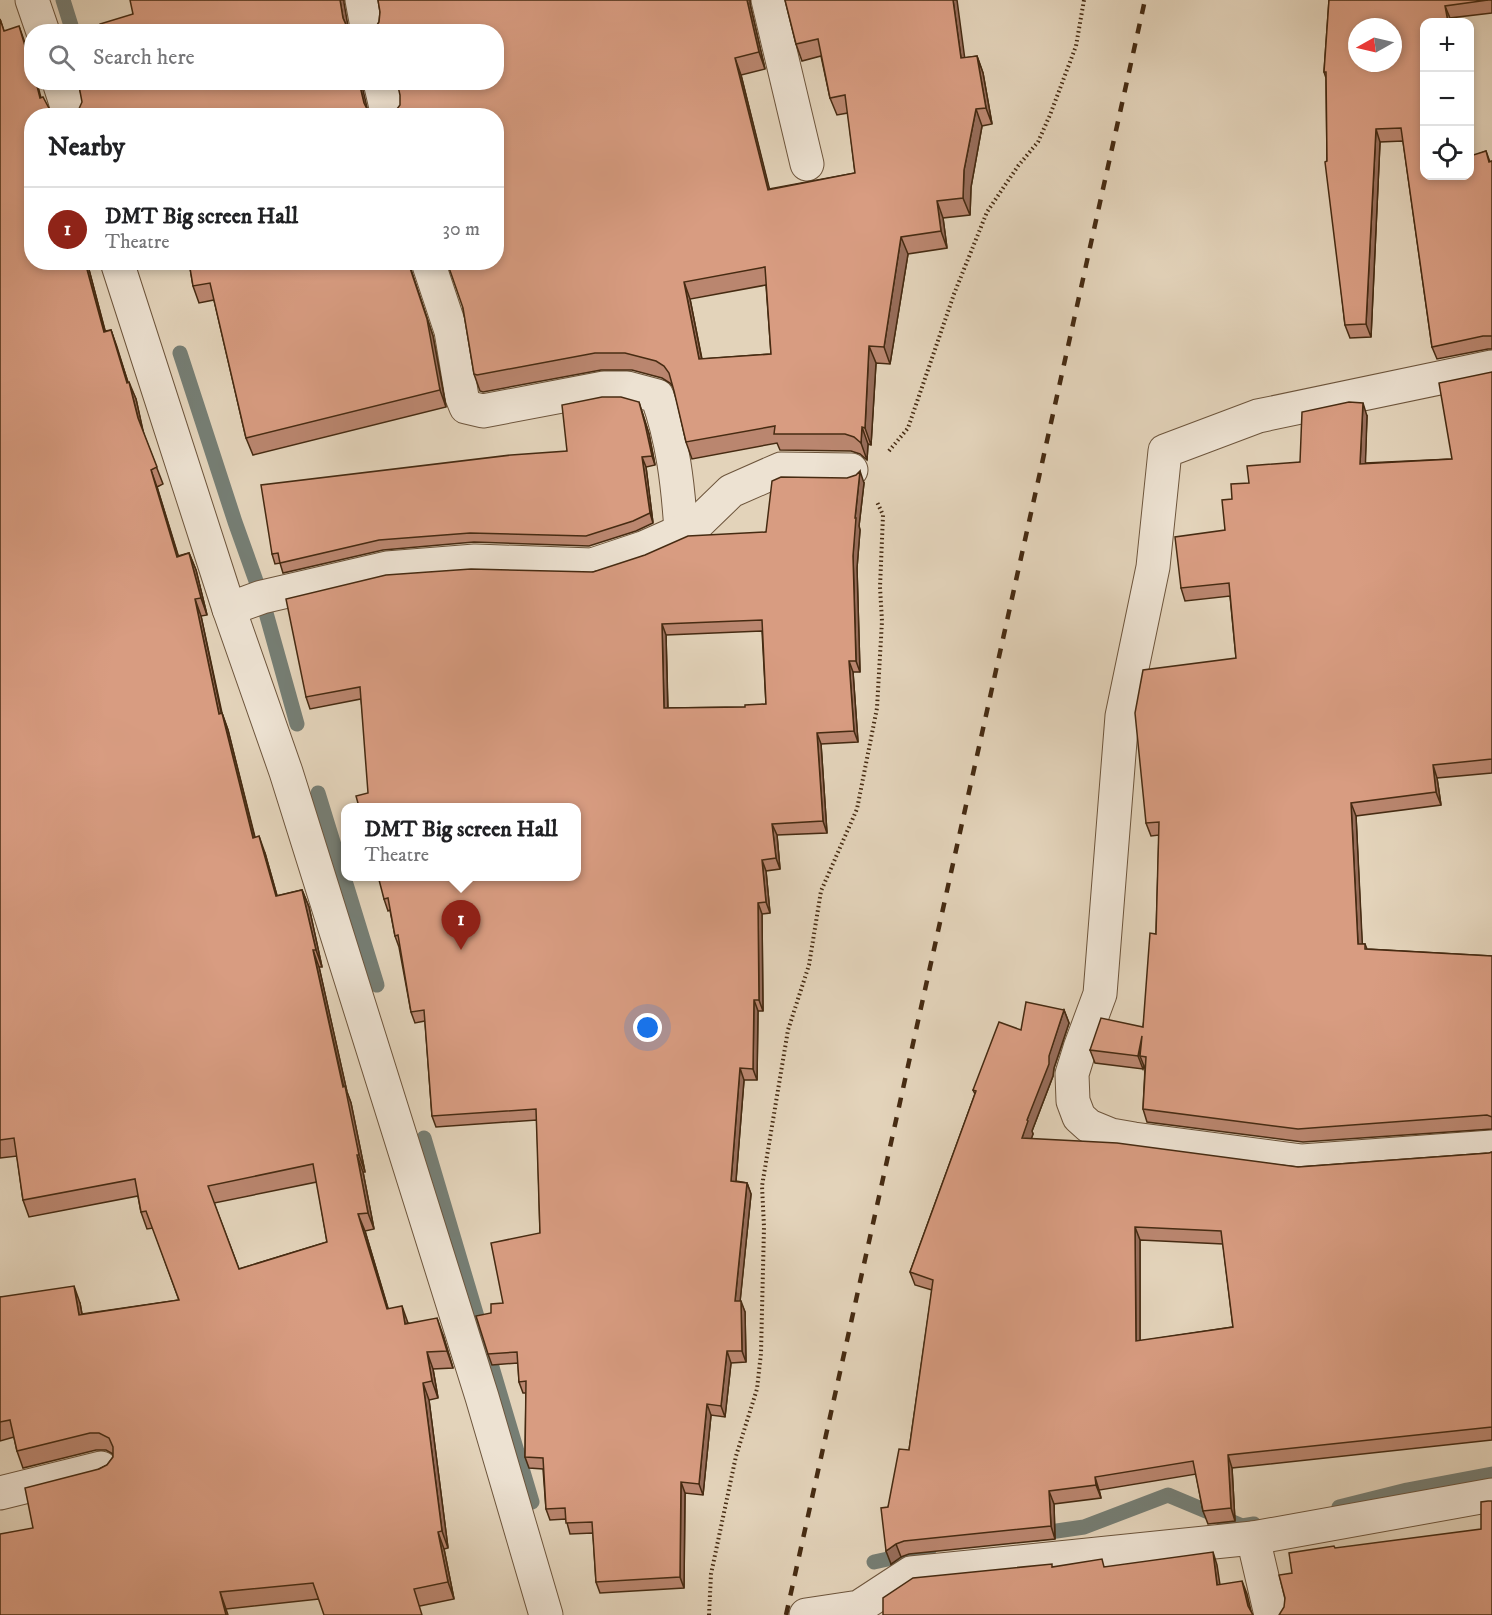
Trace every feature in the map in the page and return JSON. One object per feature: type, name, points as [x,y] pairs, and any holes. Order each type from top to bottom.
[{"type":"street","points":[[32,0],[40,24]]},
{"type":"street","points":[[362,0],[366,24]]},
{"type":"street","points":[[768,0],[807,164]]},
{"type":"street","points":[[62,90],[67,108]]},
{"type":"street","points":[[382,90],[386,108]]},
{"type":"street","points":[[120,270],[229,609],[286,772],[482,1397],[546,1615]]},
{"type":"street","points":[[431,270],[451,331],[462,397],[466,407],[483,411],[604,388],[627,388],[657,396],[671,442],[681,531]]},
{"type":"street","points":[[1492,368],[1258,416],[1165,451],[1154,567],[1122,717],[1100,994],[1072,1074],[1072,1088],[1073,1101],[1079,1117],[1089,1126],[1111,1135],[1134,1139],[1302,1161],[1492,1148]]},
{"type":"street","points":[[229,609],[262,597],[387,568],[475,561],[592,565],[643,548],[697,524],[731,491],[781,469],[850,470]]},
{"type":"street","points":[[0,1492],[101,1468]]},
{"type":"street","points":[[806,1615],[858,1611],[911,1573],[1253,1538],[1492,1495]]},
{"type":"street","points":[[1253,1538],[1271,1615]]},
{"type":"path","points":[[709,1615],[711,1574],[733,1468],[757,1389],[762,1341],[764,1227],[762,1186],[788,1030],[809,965],[821,891],[857,809],[877,708],[882,621],[880,587],[883,515],[873,493],[850,470],[887,453],[908,428],[954,294],[987,212],[1018,166],[1038,142],[1050,115],[1076,46],[1084,0]]},
{"type":"building","points":[[130,0],[340,0],[346,24],[100,24],[133,14]]},
{"type":"building","points":[[378,0],[747,0],[759,52],[735,58],[768,190],[855,173],[845,95],[830,98],[818,39],[796,44],[785,0],[953,0],[961,58],[977,56],[986,108],[976,109],[964,170],[963,198],[937,201],[941,231],[901,237],[884,347],[869,346],[865,428],[862,427],[861,443],[845,434],[774,434],[775,426],[686,442],[669,373],[656,361],[625,353],[595,353],[474,374],[463,308],[450,270],[504,270],[504,108],[398,108],[400,105],[399,90],[504,90],[504,24],[378,24]],"holes":[[[765,267],[771,354],[699,359],[684,282]]]},
{"type":"building","points":[[1329,0],[1488,0],[1445,6],[1447,18],[1420,18],[1420,180],[1474,180],[1474,155],[1486,151],[1489,162],[1492,161],[1492,336],[1432,347],[1401,128],[1376,129],[1366,324],[1345,325],[1325,162],[1327,161],[1326,72],[1324,72]]},
{"type":"building","points":[[0,19],[4,31],[19,26],[24,43],[24,90],[38,90],[40,98],[43,97],[49,108],[24,108],[24,270],[87,270],[104,332],[111,330],[127,383],[129,382],[138,418],[157,467],[151,470],[177,557],[189,553],[201,598],[195,599],[219,714],[222,713],[253,838],[259,836],[276,896],[302,890],[316,950],[313,950],[359,1155],[357,1155],[368,1213],[358,1214],[387,1309],[402,1306],[405,1324],[437,1318],[447,1351],[427,1352],[432,1381],[423,1383],[442,1531],[438,1532],[448,1582],[414,1589],[422,1615],[324,1615],[313,1583],[220,1592],[226,1615],[0,1615],[0,1534],[33,1528],[25,1488],[99,1469],[107,1465],[113,1457],[113,1447],[109,1438],[99,1433],[90,1433],[17,1451],[10,1420],[0,1422],[0,1297],[74,1286],[79,1315],[179,1300],[146,1211],[141,1212],[135,1179],[23,1200],[14,1138],[0,1140]],"holes":[[[313,1164],[327,1242],[239,1269],[208,1186]]]},
{"type":"building","points":[[80,90],[361,90],[366,108],[79,108],[82,102]]},
{"type":"building","points":[[190,270],[411,270],[427,319],[440,390],[246,438],[210,283],[193,286]]},
{"type":"building","points":[[1492,372],[1492,759],[1433,765],[1436,792],[1351,803],[1358,944],[1365,944],[1365,949],[1492,956],[1492,1117],[1487,1115],[1298,1129],[1143,1109],[1146,1057],[1140,1056],[1142,1036],[1138,1056],[1090,1050],[1101,1018],[1143,1027],[1150,933],[1156,934],[1159,822],[1146,823],[1135,713],[1143,670],[1236,658],[1229,583],[1181,588],[1175,537],[1225,530],[1222,500],[1232,499],[1231,484],[1249,483],[1247,466],[1300,462],[1302,412],[1349,402],[1363,403],[1360,464],[1452,459],[1439,383]]},
{"type":"building","points":[[602,397],[621,397],[639,402],[652,456],[642,457],[650,513],[586,536],[470,533],[379,540],[280,563],[278,553],[272,554],[261,485],[511,455],[567,451],[562,405]]},
{"type":"building","points":[[860,471],[853,556],[856,661],[849,661],[854,731],[817,733],[823,821],[772,824],[776,858],[762,860],[766,902],[758,903],[759,1000],[754,1000],[753,1069],[740,1068],[731,1181],[747,1183],[735,1301],[741,1301],[742,1351],[727,1351],[721,1406],[707,1404],[699,1484],[681,1482],[680,1577],[596,1582],[592,1522],[566,1523],[565,1508],[546,1509],[543,1458],[525,1457],[526,1381],[519,1382],[517,1352],[488,1354],[476,1316],[491,1313],[491,1304],[503,1303],[491,1243],[540,1233],[536,1109],[432,1116],[424,1010],[411,1012],[398,935],[395,936],[388,898],[384,899],[379,881],[581,881],[581,803],[358,803],[356,796],[368,793],[360,687],[306,697],[286,599],[386,575],[471,569],[593,572],[645,555],[688,536],[766,532],[772,481],[781,477],[847,478]],"holes":[[[762,620],[766,704],[745,705],[745,707],[664,708],[662,624]]]},
{"type":"building","points":[[1026,1002],[1064,1010],[1049,1056],[1049,1064],[1022,1138],[1117,1143],[1298,1167],[1492,1152],[1492,1427],[1228,1455],[1231,1508],[1203,1511],[1193,1461],[1095,1477],[1096,1485],[1049,1491],[1051,1526],[904,1541],[886,1551],[881,1508],[888,1507],[899,1449],[909,1450],[933,1280],[910,1272],[999,1022],[1021,1030]],"holes":[[[1135,1227],[1221,1231],[1233,1327],[1136,1341]]]},
{"type":"building","points":[[1492,1501],[1492,1615],[1279,1615],[1284,1607],[1285,1598],[1279,1575],[1292,1573],[1289,1553],[1481,1529],[1481,1502]]},
{"type":"building","points":[[1213,1552],[1217,1585],[1242,1581],[1248,1606],[1253,1615],[883,1615],[883,1598],[913,1578],[1052,1564],[1052,1567],[1102,1559],[1104,1567]]},
{"type":"waterway","points":[[63,0],[70,24]]},
{"type":"waterway","points":[[180,353],[261,595],[297,724]]},
{"type":"waterway","points":[[318,793],[341,868]]},
{"type":"waterway","points":[[345,881],[377,985]]},
{"type":"waterway","points":[[424,1138],[532,1502]]},
{"type":"waterway","points":[[1339,1507],[1407,1490],[1492,1474]]},
{"type":"waterway","points":[[1036,1534],[1084,1527],[1168,1495],[1242,1526],[1254,1524]]},
{"type":"waterway","points":[[874,1562],[929,1550]]},
{"type":"railway","points":[[786,1615],[1145,0]]},
{"type":"place","name":"DMT Big screen Hall","points":[[461,950]]}]
